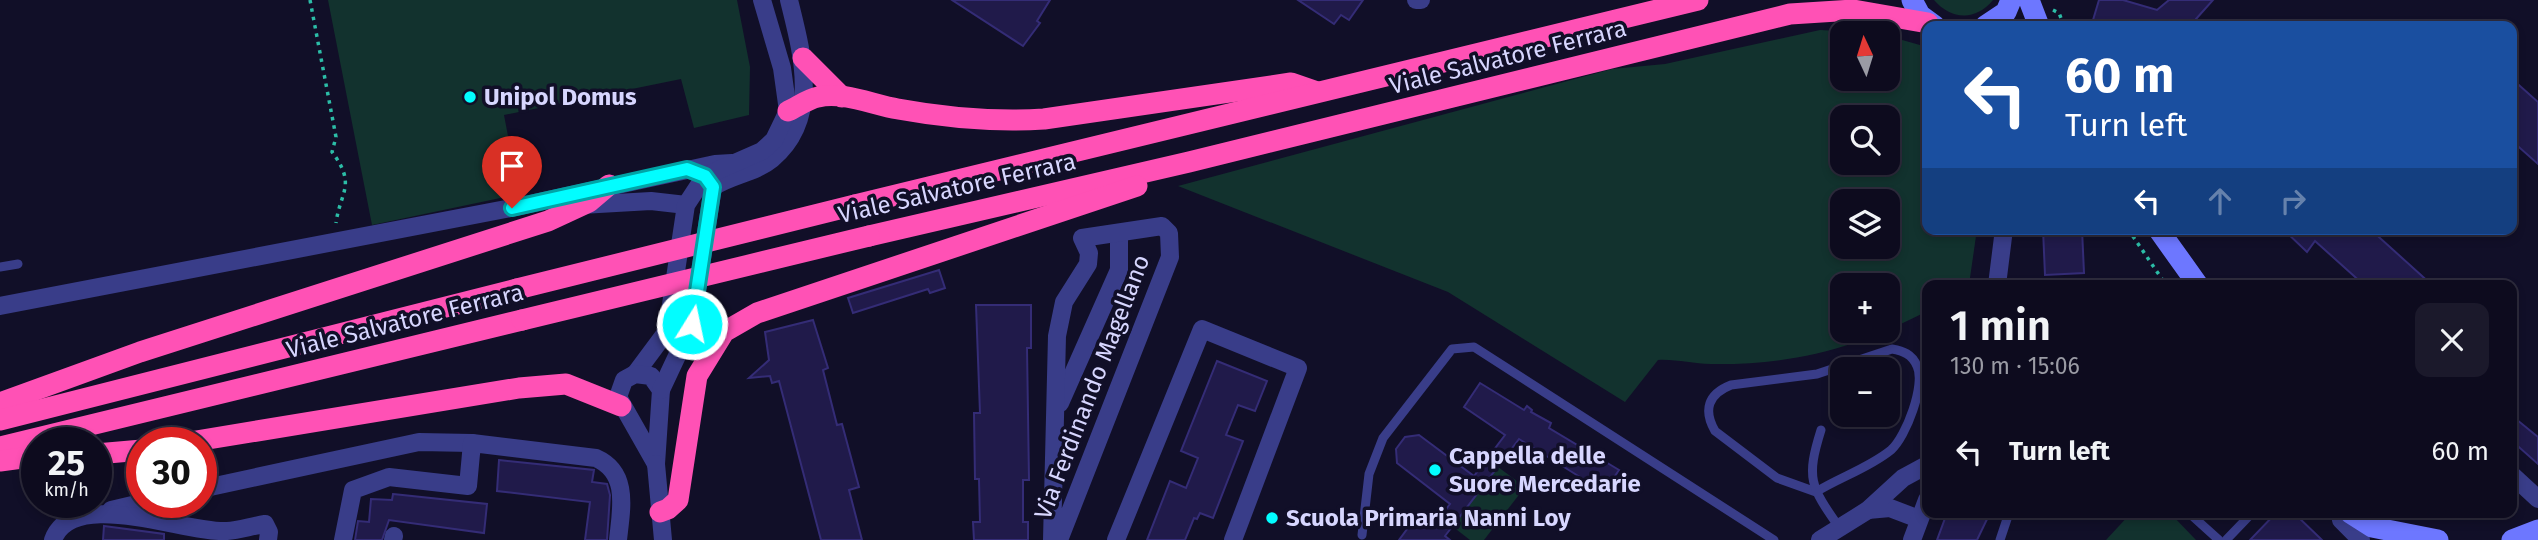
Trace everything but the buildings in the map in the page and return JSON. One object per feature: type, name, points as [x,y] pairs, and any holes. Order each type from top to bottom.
[{"type":"highway","name":"Viale Salvatore Ferrara","points":[[0,420],[855,205],[1698,0]]},
{"type":"highway","name":"Viale Salvatore Ferrara","points":[[0,447],[869,236],[1189,162],[1790,14],[1853,10],[1922,22]]},
{"type":"highway","points":[[803,58],[842,97]]},
{"type":"highway","points":[[795,108],[818,97],[842,97],[964,119],[1008,121],[1044,119],[1291,83],[1317,92]]},
{"type":"highway","points":[[660,512],[668,509],[678,499],[697,376],[724,332],[757,313],[1172,174],[1189,162]]},
{"type":"highway","points":[[0,404],[140,352],[548,221],[585,205],[609,185]]},
{"type":"highway","points":[[217,438],[519,388],[566,384],[624,409]]},
{"type":"highway","points":[[0,461],[21,458]]},
{"type":"street","points":[[687,169],[709,181],[771,160],[787,143],[797,126],[795,108],[762,0]]},
{"type":"street","points":[[656,464],[624,409],[620,388],[624,380],[635,374],[667,331],[686,205],[709,181],[732,163],[762,150],[774,140],[795,108],[803,58],[789,0]]},
{"type":"street","points":[[1912,0],[1920,15],[1928,21]]},
{"type":"street","points":[[1992,21],[2022,1]]},
{"type":"street","points":[[2013,21],[2022,1]]},
{"type":"street","points":[[2022,1],[2036,21]]},
{"type":"street","points":[[0,306],[512,208],[687,169],[732,163]]},
{"type":"street","points":[[624,409],[644,416],[655,410],[692,324],[709,181]]},
{"type":"street","points":[[512,208],[651,201],[686,205]]},
{"type":"street","name":"Via Ferdinando Magellano","points":[[1052,540],[1057,410],[1056,336],[1065,302],[1088,264],[1089,253],[1082,238],[1162,226],[1169,233],[1170,257],[1059,540]]},
{"type":"street","points":[[1057,410],[1119,270],[1119,233]]},
{"type":"street","points":[[1998,280],[2003,235]]},
{"type":"street","points":[[2162,235],[2194,280]]},
{"type":"street","points":[[1116,540],[1202,329],[1298,368],[1233,540]]},
{"type":"street","points":[[635,374],[650,376],[661,395],[656,464],[663,540]]},
{"type":"street","points":[[217,486],[419,442],[472,443],[583,456],[608,463],[616,472],[622,495],[618,540]]},
{"type":"street","points":[[343,540],[353,490],[388,477],[468,486],[472,443]]},
{"type":"street","points":[[1820,540],[1868,510],[1903,478],[1922,468]]},
{"type":"street","points":[[2517,480],[2538,499]]},
{"type":"street","points":[[1868,510],[1890,508],[1919,519]]},
{"type":"street","points":[[1912,540],[1922,512]]},
{"type":"street","points":[[112,517],[228,531],[265,524],[269,532],[268,540]]},
{"type":"street","points":[[53,540],[63,524],[73,518]]},
{"type":"street","points":[[2344,518],[2361,540]]},
{"type":"street","points":[[2351,518],[2372,527],[2438,540]]},
{"type":"street","points":[[2511,540],[2536,534]]},
{"type":"lane","points":[[2022,1],[2045,21]]},
{"type":"lane","points":[[0,267],[18,264]]},
{"type":"lane","points":[[1362,535],[1369,474],[1383,439],[1452,349],[1474,347],[1774,540]]},
{"type":"lane","points":[[1892,349],[1905,352],[1918,366],[1920,374],[1904,435],[1892,449],[1816,492],[1777,478],[1715,430],[1709,420],[1711,397],[1718,390],[1731,385],[1817,374],[1892,349]]},
{"type":"lane","points":[[1821,430],[1811,462],[1816,492],[1839,527]]},
{"type":"lane","points":[[2001,539],[2007,518]]},
{"type":"lane","points":[[2195,518],[2219,540]]},
{"type":"lane","points":[[2226,540],[2247,518]]},
{"type":"path","points":[[310,0],[336,137],[332,152],[342,165],[345,184],[346,194],[338,211],[334,232]]},
{"type":"path","points":[[2059,13],[2062,21]]},
{"type":"path","points":[[2132,235],[2163,280]]},
{"type":"green space","name":"Unipol Domus","points":[[328,0],[737,0],[750,67],[749,115],[694,128],[681,79],[504,115],[519,194],[372,225]]},
{"type":"green space","points":[[1934,0],[1993,0],[1979,12],[1964,15],[1948,11]]},
{"type":"green space","points":[[1820,30],[1830,31],[1830,91],[1900,91],[1900,39],[1922,46],[1922,235],[1976,235],[1970,280],[1922,280],[1922,313],[1900,324],[1900,273],[1830,273],[1830,343],[1853,343],[1796,358],[1741,364],[1658,360],[1625,402],[1448,292],[1178,186],[1612,69],[1665,64]]},
{"type":"green space","points":[[1498,467],[1525,487],[1484,540],[1470,540],[1452,526]]},
{"type":"green space","points":[[2126,518],[2175,518],[2196,540],[2106,540]]},
{"type":"place","name":"Unipol Domus","points":[[470,97]]},
{"type":"place","name":"Cappella delle Suore Mercedarie","points":[[1435,470]]},
{"type":"place","name":"Scuola Primaria Nanni Loy","points":[[1272,518]]},
{"type":"route","points":[[512,208],[687,169],[705,176],[713,187],[692,324]]}]
